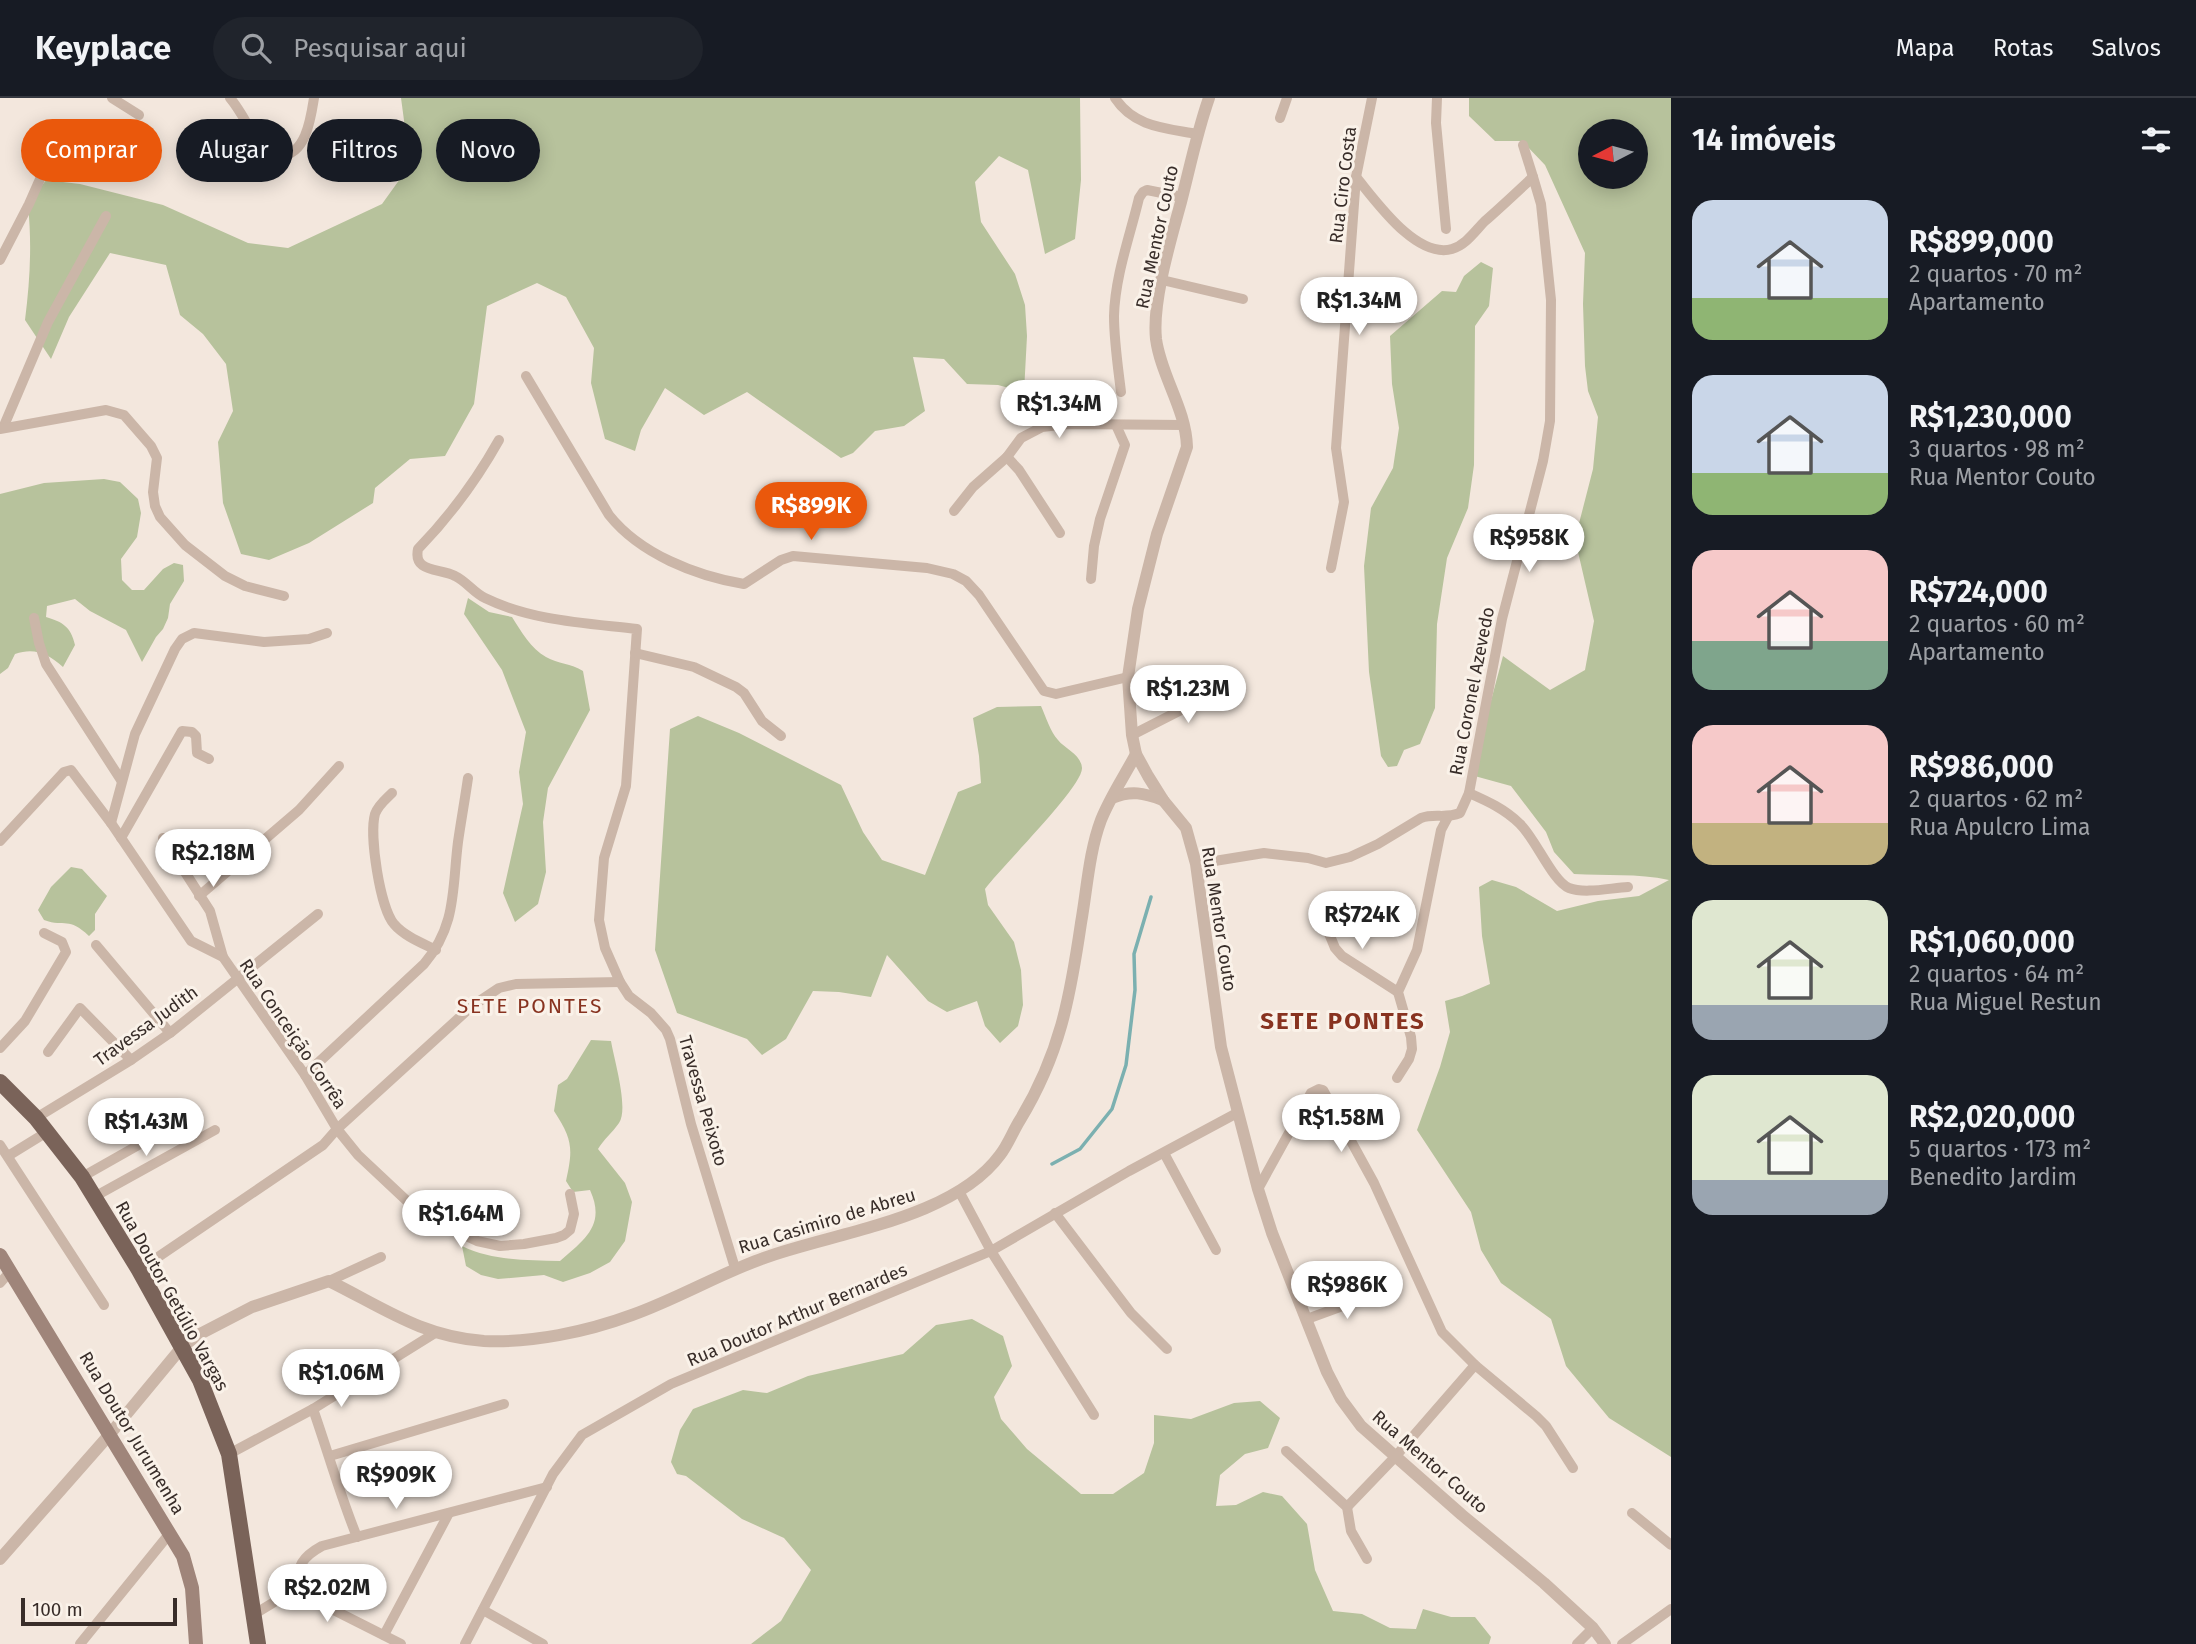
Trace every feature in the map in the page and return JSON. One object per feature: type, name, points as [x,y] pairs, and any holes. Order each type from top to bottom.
[{"type":"main road","name":"Rua Doutor Getúlio Vargas","points":[[0,1082],[36,1118],[82,1177],[139,1270],[200,1380],[229,1454],[258,1644]]},
{"type":"main road","name":"Rua Doutor Jurumenha","points":[[0,1255],[5,1277],[110,1434],[183,1556],[192,1588],[196,1644]]},
{"type":"street","points":[[112,98],[139,115]]},
{"type":"street","points":[[230,98],[265,149],[277,156],[288,155],[297,150],[306,132],[314,98]]},
{"type":"street","points":[[1115,98],[1128,114],[1144,124],[1197,134]]},
{"type":"street","name":"Rua Mentor Couto","points":[[1209,98],[1197,134],[1161,281],[1156,338],[1184,425],[1187,447],[1157,534],[1138,609],[1128,677],[1136,754],[1163,800],[1186,828],[1196,864],[1221,1047],[1237,1113],[1258,1189],[1327,1372],[1341,1399],[1361,1426],[1518,1560],[1593,1628],[1605,1644]]},
{"type":"street","points":[[1280,118],[1287,98]]},
{"type":"street","name":"Rua Ciro Costa","points":[[1331,568],[1344,502],[1336,448],[1356,177],[1372,98]]},
{"type":"street","points":[[1437,98],[1437,136],[1446,229]]},
{"type":"street","name":"Rua Coronel Azevedo","points":[[1448,817],[1460,813],[1469,793],[1502,619],[1543,461],[1550,421],[1551,300],[1541,204],[1523,145]]},
{"type":"street","points":[[1356,177],[1384,210],[1422,246],[1451,249],[1469,239],[1533,177]]},
{"type":"street","points":[[0,260],[37,182]]},
{"type":"street","points":[[1121,393],[1115,338],[1115,306],[1121,269],[1139,198],[1147,190],[1182,197]]},
{"type":"street","points":[[1,428],[48,322],[106,216]]},
{"type":"street","points":[[1161,281],[1243,299]]},
{"type":"street","points":[[526,376],[609,515],[620,528],[665,559],[722,580],[744,584],[781,560],[793,556],[927,568],[953,574],[967,580],[979,595],[1044,691],[1056,694],[1128,677]]},
{"type":"street","points":[[1,428],[106,410],[124,415],[157,458],[153,484],[155,506],[169,526],[186,545],[225,576],[245,586],[284,596]]},
{"type":"street","points":[[954,511],[973,487],[1007,457],[1021,438],[1042,427],[1068,424],[1184,425]]},
{"type":"street","points":[[1091,579],[1100,519],[1125,445],[1116,425]]},
{"type":"street","name":"Travessa Peixoto","points":[[499,440],[457,506],[418,549],[420,565],[455,576],[483,597],[542,617],[637,629],[626,786],[604,858],[599,920],[605,948],[620,982],[629,996],[659,1021],[670,1039],[691,1124],[735,1268]]},
{"type":"street","points":[[1007,457],[1019,470],[1060,533]]},
{"type":"street","points":[[34,618],[46,664],[121,780]]},
{"type":"street","points":[[111,823],[135,734],[175,649],[188,635],[264,642],[309,639],[327,633]]},
{"type":"street","points":[[635,653],[694,667],[736,687],[744,693],[762,721],[781,736]]},
{"type":"street","points":[[1132,735],[1228,686]]},
{"type":"street","points":[[121,838],[182,732],[196,736],[197,753],[209,758]]},
{"type":"street","name":"Rua Casimiro de Abreu","points":[[329,1280],[404,1321],[435,1333],[482,1341],[518,1341],[631,1316],[735,1268],[794,1247],[915,1214],[959,1191],[1000,1156],[1036,1095],[1057,1044],[1074,967],[1092,853],[1101,821],[1136,754]]},
{"type":"street","points":[[199,896],[299,810],[338,766]]},
{"type":"street","name":"Rua Conceição Corrêa","points":[[0,842],[64,772],[71,770],[111,823],[191,941],[223,957]]},
{"type":"street","points":[[305,1075],[436,950],[454,896],[458,842],[468,778]]},
{"type":"street","points":[[392,793],[378,808],[372,829],[383,901],[394,925],[436,950]]},
{"type":"street","points":[[1112,798],[1125,793],[1144,793],[1163,800]]},
{"type":"street","points":[[1469,793],[1504,810],[1521,824],[1562,884],[1579,889],[1628,887]]},
{"type":"street","points":[[1196,864],[1264,853],[1326,863],[1350,857],[1378,844],[1421,818],[1448,817],[1441,830],[1417,950],[1398,992],[1412,1049],[1397,1078]]},
{"type":"street","name":"Rua Conceição Corrêa","points":[[163,838],[210,911],[223,957],[305,1075],[337,1129],[358,1155],[423,1216],[477,1241],[500,1246],[512,1245],[564,1235],[573,1224],[570,1194]]},
{"type":"street","name":"Travessa Judith","points":[[36,1118],[170,1033],[317,914]]},
{"type":"street","points":[[1321,914],[1335,948],[1342,956],[1398,992]]},
{"type":"street","points":[[0,1048],[25,1021],[66,952],[62,942],[44,933]]},
{"type":"street","points":[[96,945],[170,1033]]},
{"type":"street","points":[[139,1270],[323,1145],[337,1129],[472,1006],[499,988],[516,984],[620,982]]},
{"type":"street","points":[[48,1052],[80,1008],[131,1060]]},
{"type":"street","points":[[1258,1189],[1311,1093],[1323,1090],[1374,1183],[1442,1332],[1475,1365],[1546,1426],[1573,1468]]},
{"type":"street","points":[[82,1177],[195,1113]]},
{"type":"street","name":"Rua Doutor Arthur Bernardes","points":[[465,1644],[547,1487],[582,1435],[671,1384],[991,1251],[1237,1113]]},
{"type":"street","points":[[94,1196],[215,1130]]},
{"type":"street","points":[[8,1157],[47,1132]]},
{"type":"street","points":[[0,1145],[104,1305]]},
{"type":"street","points":[[1164,1153],[1216,1250]]},
{"type":"street","points":[[959,1191],[991,1251],[1094,1415]]},
{"type":"street","points":[[1055,1213],[1130,1313],[1167,1349]]},
{"type":"street","points":[[0,1559],[182,1347],[198,1335],[252,1307],[329,1280],[381,1257]]},
{"type":"street","points":[[1307,1319],[1378,1293]]},
{"type":"street","points":[[229,1454],[313,1409],[435,1333]]},
{"type":"street","points":[[1348,1507],[1475,1365]]},
{"type":"street","points":[[330,1457],[504,1404]]},
{"type":"street","points":[[313,1409],[357,1537]]},
{"type":"street","points":[[1286,1451],[1348,1507],[1351,1531],[1367,1559]]},
{"type":"street","points":[[253,1615],[294,1590],[299,1564],[308,1553],[322,1546],[547,1487]]},
{"type":"street","points":[[384,1635],[449,1513]]},
{"type":"street","points":[[1632,1513],[1671,1545]]},
{"type":"street","points":[[80,1644],[170,1533]]},
{"type":"street","points":[[294,1590],[401,1644]]},
{"type":"street","points":[[1622,1644],[1671,1609]]},
{"type":"street","points":[[483,1610],[543,1644]]},
{"type":"street","points":[[1577,1644],[1593,1628]]},
{"type":"green space","points":[[401,98],[1080,98],[1081,180],[1075,239],[1045,254],[1028,170],[999,156],[975,182],[981,222],[1015,274],[1025,305],[1027,336],[1024,392],[998,385],[967,384],[944,359],[913,357],[925,411],[904,426],[875,431],[853,453],[841,458],[747,392],[704,415],[665,388],[641,430],[635,451],[605,439],[591,383],[594,348],[566,297],[537,283],[487,306],[474,404],[445,456],[410,459],[375,488],[373,503],[309,543],[269,560],[241,554],[223,503],[218,442],[233,411],[226,364],[203,334],[180,315],[166,265],[110,253],[69,317],[51,359],[25,320],[30,262],[28,205],[45,182],[80,184],[163,205],[248,243],[288,248],[382,204],[398,182],[422,182],[422,119],[404,119]]},
{"type":"green space","points":[[1469,98],[1671,98],[1671,1457],[1609,1418],[1566,1366],[1551,1319],[1501,1283],[1481,1250],[1471,1212],[1417,1130],[1450,1032],[1445,1001],[1490,984],[1482,936],[1479,887],[1492,880],[1516,887],[1557,911],[1598,901],[1639,896],[1669,880],[1574,874],[1554,852],[1546,832],[1511,786],[1471,775],[1503,656],[1550,690],[1585,670],[1594,621],[1575,539],[1593,469],[1598,417],[1588,391],[1585,366],[1585,253],[1545,165],[1522,141],[1495,141],[1469,116]]},
{"type":"green space","points":[[1481,262],[1493,268],[1489,306],[1475,326],[1474,465],[1468,508],[1447,558],[1437,624],[1435,708],[1420,744],[1404,750],[1397,766],[1388,767],[1381,756],[1369,672],[1364,566],[1371,508],[1393,468],[1399,428],[1392,384],[1390,336],[1442,291],[1456,292],[1464,276]]},
{"type":"green space","points":[[104,479],[120,482],[138,499],[141,513],[137,537],[121,559],[122,580],[132,590],[144,590],[163,569],[174,563],[183,565],[184,581],[170,604],[163,629],[142,662],[126,630],[90,611],[75,599],[47,606],[46,617],[65,626],[75,645],[63,667],[46,655],[29,651],[15,654],[8,668],[0,674],[0,494],[44,483]]},
{"type":"green space","points":[[468,598],[489,612],[512,617],[531,645],[541,654],[583,671],[590,710],[548,788],[543,822],[546,872],[538,904],[515,922],[503,893],[523,804],[519,772],[526,732],[502,670],[464,614]]},
{"type":"green space","points":[[1041,706],[1055,736],[1076,755],[1082,768],[1079,778],[1056,809],[985,889],[988,905],[1014,942],[1021,970],[1023,1005],[1018,1026],[1000,1043],[985,1026],[977,1001],[947,1012],[928,1001],[887,955],[871,997],[813,991],[786,1039],[762,1055],[747,1039],[677,1013],[655,950],[670,729],[698,716],[739,733],[841,785],[863,832],[882,860],[925,875],[958,792],[981,783],[973,718],[997,707]]},
{"type":"green space","points":[[71,867],[82,869],[107,896],[95,914],[95,930],[89,936],[71,924],[44,920],[38,910],[51,887]]},
{"type":"green space","points":[[591,1040],[611,1041],[620,1084],[622,1116],[598,1149],[625,1183],[632,1202],[625,1241],[610,1262],[590,1273],[563,1282],[544,1275],[498,1279],[481,1275],[466,1266],[462,1246],[498,1257],[560,1261],[585,1238],[594,1222],[596,1213],[590,1190],[573,1192],[566,1181],[570,1145],[554,1111],[558,1085],[567,1079]]},
{"type":"green space","points":[[972,1319],[1003,1336],[1012,1366],[994,1397],[1001,1419],[1027,1449],[1081,1494],[1113,1494],[1144,1473],[1154,1443],[1154,1415],[1191,1419],[1234,1403],[1260,1401],[1280,1418],[1268,1448],[1245,1454],[1220,1475],[1216,1506],[1236,1505],[1263,1492],[1282,1496],[1307,1524],[1315,1570],[1333,1611],[1362,1614],[1390,1628],[1416,1629],[1423,1609],[1451,1617],[1475,1617],[1491,1637],[1489,1644],[751,1644],[781,1621],[811,1570],[784,1538],[742,1519],[686,1476],[677,1474],[671,1462],[680,1430],[693,1409],[743,1390],[767,1393],[808,1376],[903,1354],[936,1325]]},
{"type":"waterway","points":[[1052,1164],[1080,1149],[1112,1109],[1126,1065],[1135,990],[1134,954],[1151,897]]},
{"type":"district","name":"SETE PONTES","points":[[530,1006]]},
{"type":"district","name":"SETE PONTES","points":[[1343,1021]]}]
